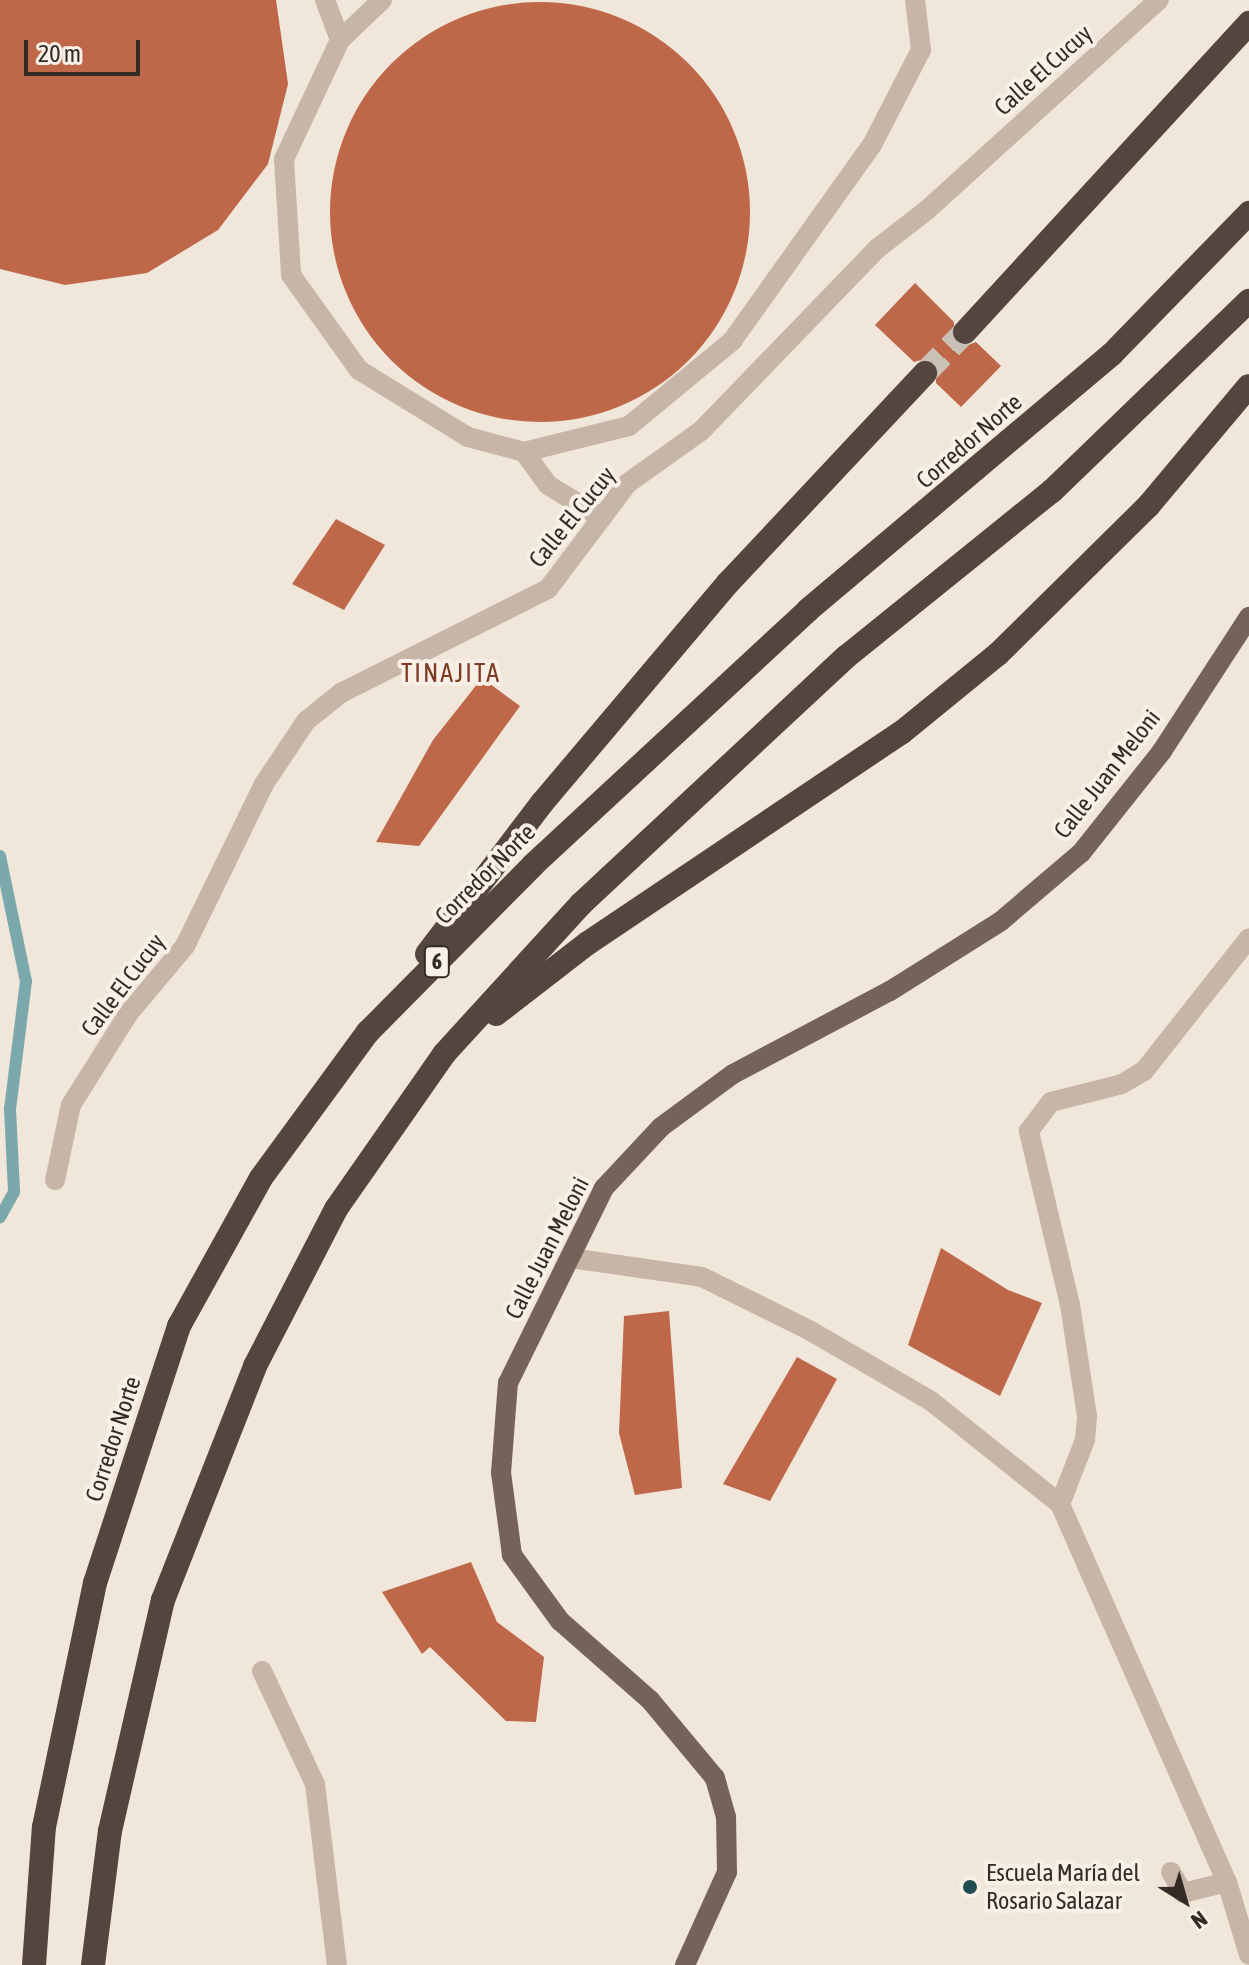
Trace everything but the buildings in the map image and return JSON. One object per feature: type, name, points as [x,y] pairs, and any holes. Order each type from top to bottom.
[{"type":"highway","points":[[965,332],[1249,23]]},
{"type":"highway","name":"Corredor Norte","points":[[34,1965],[44,1827],[95,1583],[179,1326],[261,1178],[368,1032],[679,724],[1112,354],[1249,213]]},
{"type":"highway","points":[[93,1965],[110,1831],[169,1585],[255,1366],[329,1222],[444,1054],[581,904],[718,773],[846,657],[1052,491],[1249,301]]},
{"type":"highway","points":[[368,1032],[542,803],[614,717],[728,583],[925,373]]},
{"type":"highway","points":[[444,1054],[600,934],[901,733],[998,654],[1149,505],[1249,386]]},
{"type":"main road","name":"Calle Juan Meloni","points":[[685,1965],[727,1872],[726,1817],[715,1778],[650,1700],[560,1621],[512,1555],[501,1473],[508,1383],[604,1188],[661,1127],[733,1074],[890,991],[1001,921],[1081,853],[1162,751],[1249,617]]},
{"type":"street","points":[[325,0],[340,40]]},
{"type":"street","points":[[382,0],[340,40],[284,159],[291,275],[359,370],[468,437],[524,452],[629,426],[732,341],[873,143],[921,50],[915,0]]},
{"type":"street","name":"Calle El Cucuy","points":[[55,1180],[71,1105],[128,1014],[185,946],[264,784],[306,721],[341,693],[548,589],[628,483],[701,431],[878,248],[927,210],[1159,0]]},
{"type":"street","points":[[524,452],[548,485],[602,518]]},
{"type":"street","points":[[1060,1504],[1085,1440],[1087,1416],[1070,1305],[1029,1131],[1051,1102],[1122,1084],[1144,1071],[1249,938]]},
{"type":"street","points":[[570,1258],[702,1277],[809,1330],[931,1401],[1060,1504],[1227,1882],[1249,1955]]},
{"type":"street","points":[[262,1671],[315,1784],[337,1965]]},
{"type":"street","points":[[1171,1872],[1183,1893],[1227,1882]]},
{"type":"waterway","points":[[0,856],[26,981],[10,1109],[14,1192],[0,1217]]},
{"type":"tunnel","points":[[925,373],[965,332]]},
{"type":"place","name":"Escuela María del Rosario Salazar","points":[[970,1887]]},
{"type":"district","name":"TINAJITA","points":[[451,674]]}]
